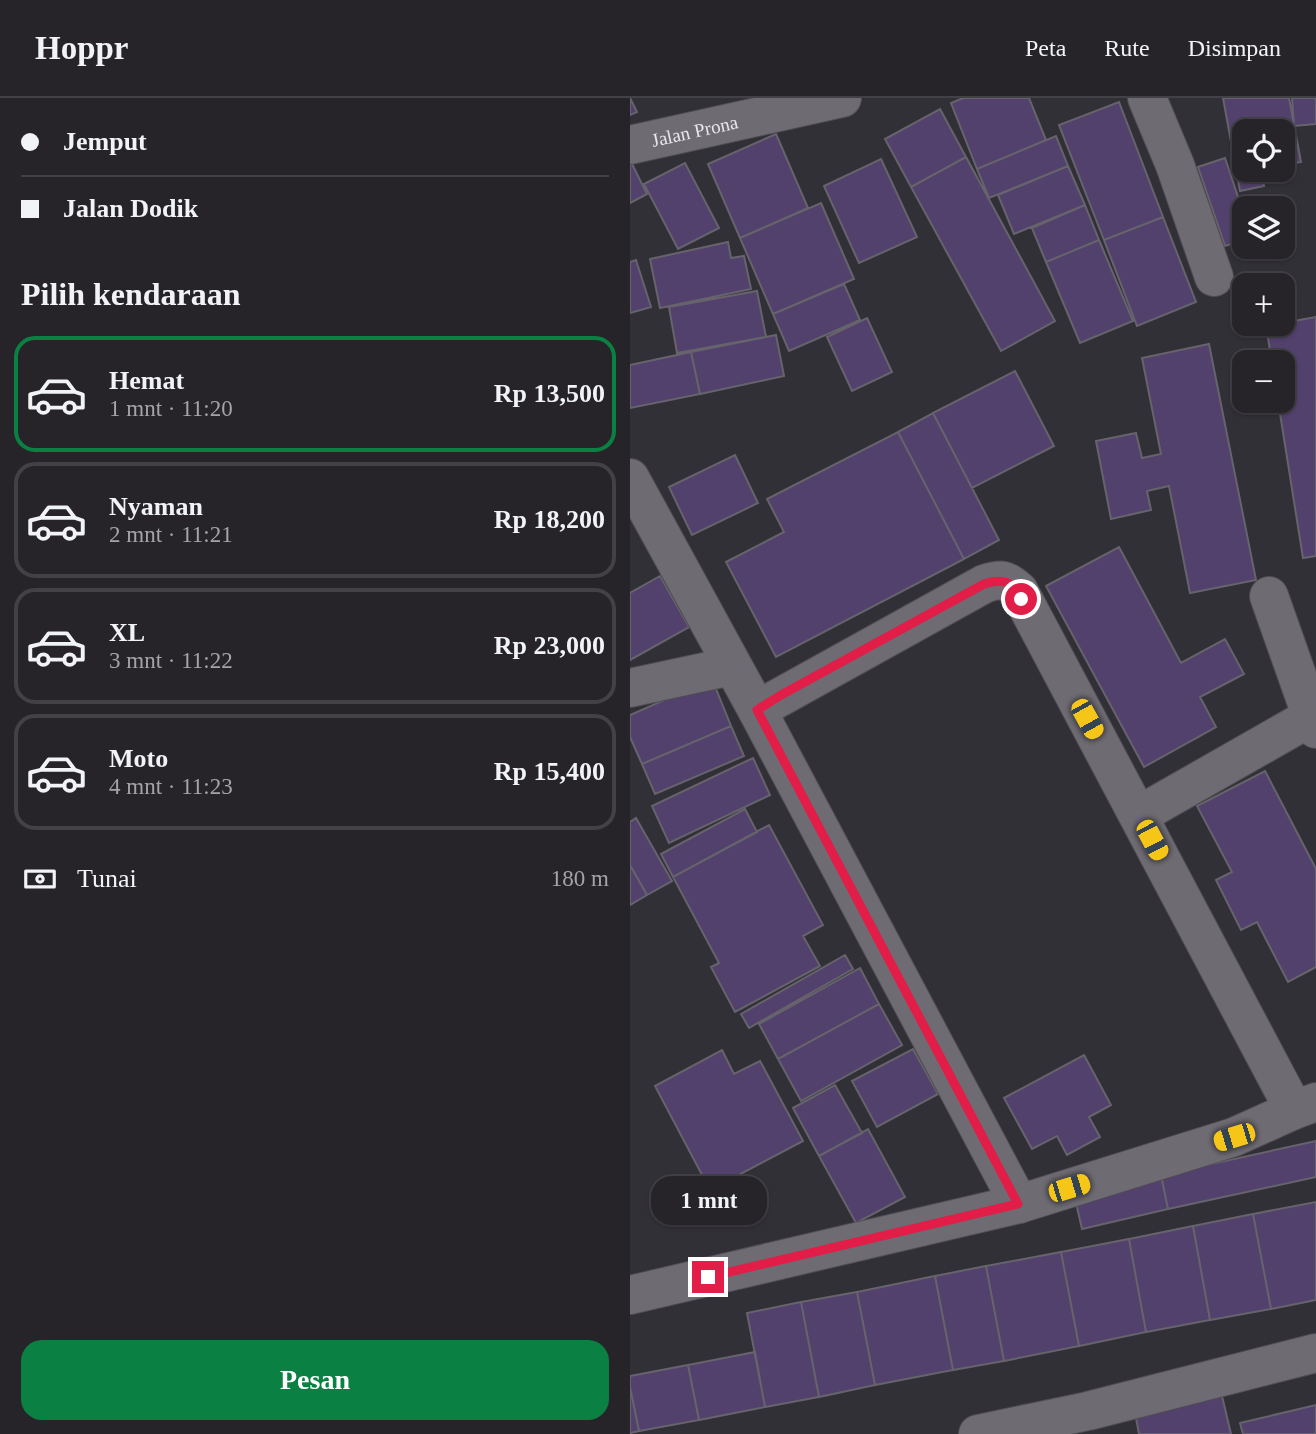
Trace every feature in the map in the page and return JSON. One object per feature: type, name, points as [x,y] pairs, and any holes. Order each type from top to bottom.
[{"type":"street","name":"Jalan Prona","points":[[630,145],[842,98]]},
{"type":"street","points":[[1147,98],[1175,165],[1214,277]]},
{"type":"street","points":[[630,478],[757,710],[1018,1204]]},
{"type":"street","points":[[630,1295],[1018,1204],[1234,1137],[1305,1106],[1139,815],[1019,591],[1006,580],[994,580],[984,584],[757,710]]},
{"type":"street","points":[[1139,815],[1313,723],[1269,596]]},
{"type":"street","points":[[630,688],[732,666]]},
{"type":"street","points":[[978,1434],[1091,1422],[1316,1353]]},
{"type":"building","points":[[630,98],[637,112],[630,115]]},
{"type":"building","points":[[963,98],[1029,98],[1046,140],[977,169],[951,103]]},
{"type":"building","points":[[1223,98],[1289,98],[1293,119],[1232,119],[1232,147]]},
{"type":"building","points":[[1292,98],[1316,98],[1316,124],[1295,126]]},
{"type":"building","points":[[1119,102],[1163,217],[1104,240],[1059,125]]},
{"type":"building","points":[[940,109],[966,157],[911,187],[885,139]]},
{"type":"building","points":[[1295,130],[1301,162],[1295,163]]},
{"type":"building","points":[[776,134],[808,208],[740,238],[708,164]]},
{"type":"building","points":[[1056,136],[1068,166],[989,198],[977,169]]},
{"type":"building","points":[[966,157],[1055,321],[1001,351],[911,187]]},
{"type":"building","points":[[1225,158],[1238,196],[1232,196],[1232,244],[1225,246],[1198,167]]},
{"type":"building","points":[[881,159],[917,237],[859,263],[824,186]]},
{"type":"building","points":[[685,163],[719,228],[678,249],[644,184]]},
{"type":"building","points":[[632,164],[647,194],[630,203],[630,165]]},
{"type":"building","points":[[1068,166],[1085,205],[1014,234],[998,195]]},
{"type":"building","points":[[1238,182],[1263,182],[1264,186],[1240,191]]},
{"type":"building","points":[[821,203],[854,279],[773,314],[740,238]]},
{"type":"building","points":[[1085,205],[1099,240],[1046,262],[1032,228]]},
{"type":"building","points":[[1163,217],[1196,302],[1137,326],[1104,240]]},
{"type":"building","points":[[1099,240],[1133,321],[1080,343],[1046,262]]},
{"type":"building","points":[[728,242],[731,258],[744,256],[751,289],[660,308],[650,259]]},
{"type":"building","points":[[636,260],[651,307],[630,313],[630,262]]},
{"type":"building","points":[[844,284],[860,320],[789,351],[773,314]]},
{"type":"building","points":[[757,291],[766,337],[677,353],[669,307]]},
{"type":"building","points":[[1316,317],[1316,556],[1303,558],[1280,413],[1295,413],[1295,350],[1270,350],[1268,336],[1295,336],[1295,321]]},
{"type":"building","points":[[867,318],[892,372],[852,391],[827,337]]},
{"type":"building","points":[[776,335],[784,376],[700,394],[691,352]]},
{"type":"building","points":[[1209,344],[1256,580],[1190,593],[1169,486],[1147,491],[1151,510],[1111,519],[1096,441],[1136,433],[1142,458],[1161,454],[1142,358]]},
{"type":"building","points":[[691,352],[700,394],[630,408],[630,365]]},
{"type":"building","points":[[1015,371],[1054,446],[972,488],[933,413]]},
{"type":"building","points":[[933,413],[999,540],[964,559],[898,432]]},
{"type":"building","points":[[898,432],[964,559],[776,657],[726,562],[784,532],[767,499]]},
{"type":"building","points":[[735,455],[758,503],[692,535],[669,487]]},
{"type":"building","points":[[1119,547],[1181,663],[1225,639],[1244,674],[1200,697],[1216,727],[1144,767],[1046,586]]},
{"type":"building","points":[[660,576],[689,627],[630,660],[630,593]]},
{"type":"building","points":[[712,679],[731,726],[642,764],[630,737],[630,715]]},
{"type":"building","points":[[731,726],[744,756],[655,794],[642,764]]},
{"type":"building","points":[[753,758],[770,795],[669,843],[652,806]]},
{"type":"building","points":[[1265,771],[1316,869],[1316,967],[1288,982],[1257,922],[1241,930],[1216,880],[1232,872],[1197,806]]},
{"type":"building","points":[[745,809],[757,832],[673,877],[661,854]]},
{"type":"building","points":[[636,818],[672,881],[647,895],[630,865],[630,822]]},
{"type":"building","points":[[769,825],[823,925],[803,936],[820,966],[735,1012],[711,967],[719,963],[673,877]]},
{"type":"building","points":[[630,865],[647,895],[630,905]]},
{"type":"building","points":[[845,955],[853,969],[749,1028],[741,1014]]},
{"type":"building","points":[[860,968],[879,1004],[778,1059],[759,1024]]},
{"type":"building","points":[[879,1004],[902,1045],[801,1101],[778,1059]]},
{"type":"building","points":[[913,1049],[938,1094],[877,1127],[852,1081]]},
{"type":"building","points":[[722,1050],[734,1074],[760,1061],[803,1141],[710,1190],[655,1086]]},
{"type":"building","points":[[1084,1055],[1111,1105],[1089,1117],[1100,1137],[1067,1155],[1057,1136],[1032,1149],[1004,1098]]},
{"type":"building","points":[[835,1085],[862,1133],[819,1156],[793,1108]]},
{"type":"building","points":[[868,1129],[905,1197],[856,1223],[819,1156]]},
{"type":"building","points":[[1316,1141],[1316,1177],[1168,1209],[1161,1175]]},
{"type":"building","points":[[1161,1175],[1168,1209],[1082,1229],[1074,1194]]},
{"type":"building","points":[[1316,1202],[1316,1300],[1271,1309],[1253,1214]]},
{"type":"building","points":[[1253,1214],[1271,1309],[1210,1320],[1193,1226]]},
{"type":"building","points":[[1193,1226],[1210,1320],[1146,1332],[1129,1239]]},
{"type":"building","points":[[1129,1239],[1146,1332],[1079,1346],[1061,1252]]},
{"type":"building","points":[[1061,1252],[1079,1346],[1004,1361],[986,1266]]},
{"type":"building","points":[[986,1266],[1004,1361],[953,1370],[935,1276]]},
{"type":"building","points":[[935,1276],[953,1370],[875,1385],[857,1292]]},
{"type":"building","points":[[857,1292],[875,1385],[819,1397],[801,1302]]},
{"type":"building","points":[[801,1302],[819,1397],[765,1407],[747,1313]]},
{"type":"building","points":[[755,1352],[765,1407],[699,1420],[688,1365]]},
{"type":"building","points":[[688,1365],[699,1420],[639,1431],[630,1376]]},
{"type":"building","points":[[630,1387],[639,1431],[630,1433]]},
{"type":"building","points":[[1222,1396],[1231,1434],[1139,1434],[1136,1418]]},
{"type":"building","points":[[1316,1405],[1316,1434],[1243,1434],[1240,1423]]},
{"type":"route","points":[[708,1277],[1018,1204],[757,710],[984,584],[994,580],[1006,580],[1019,591],[1021,599]]}]
